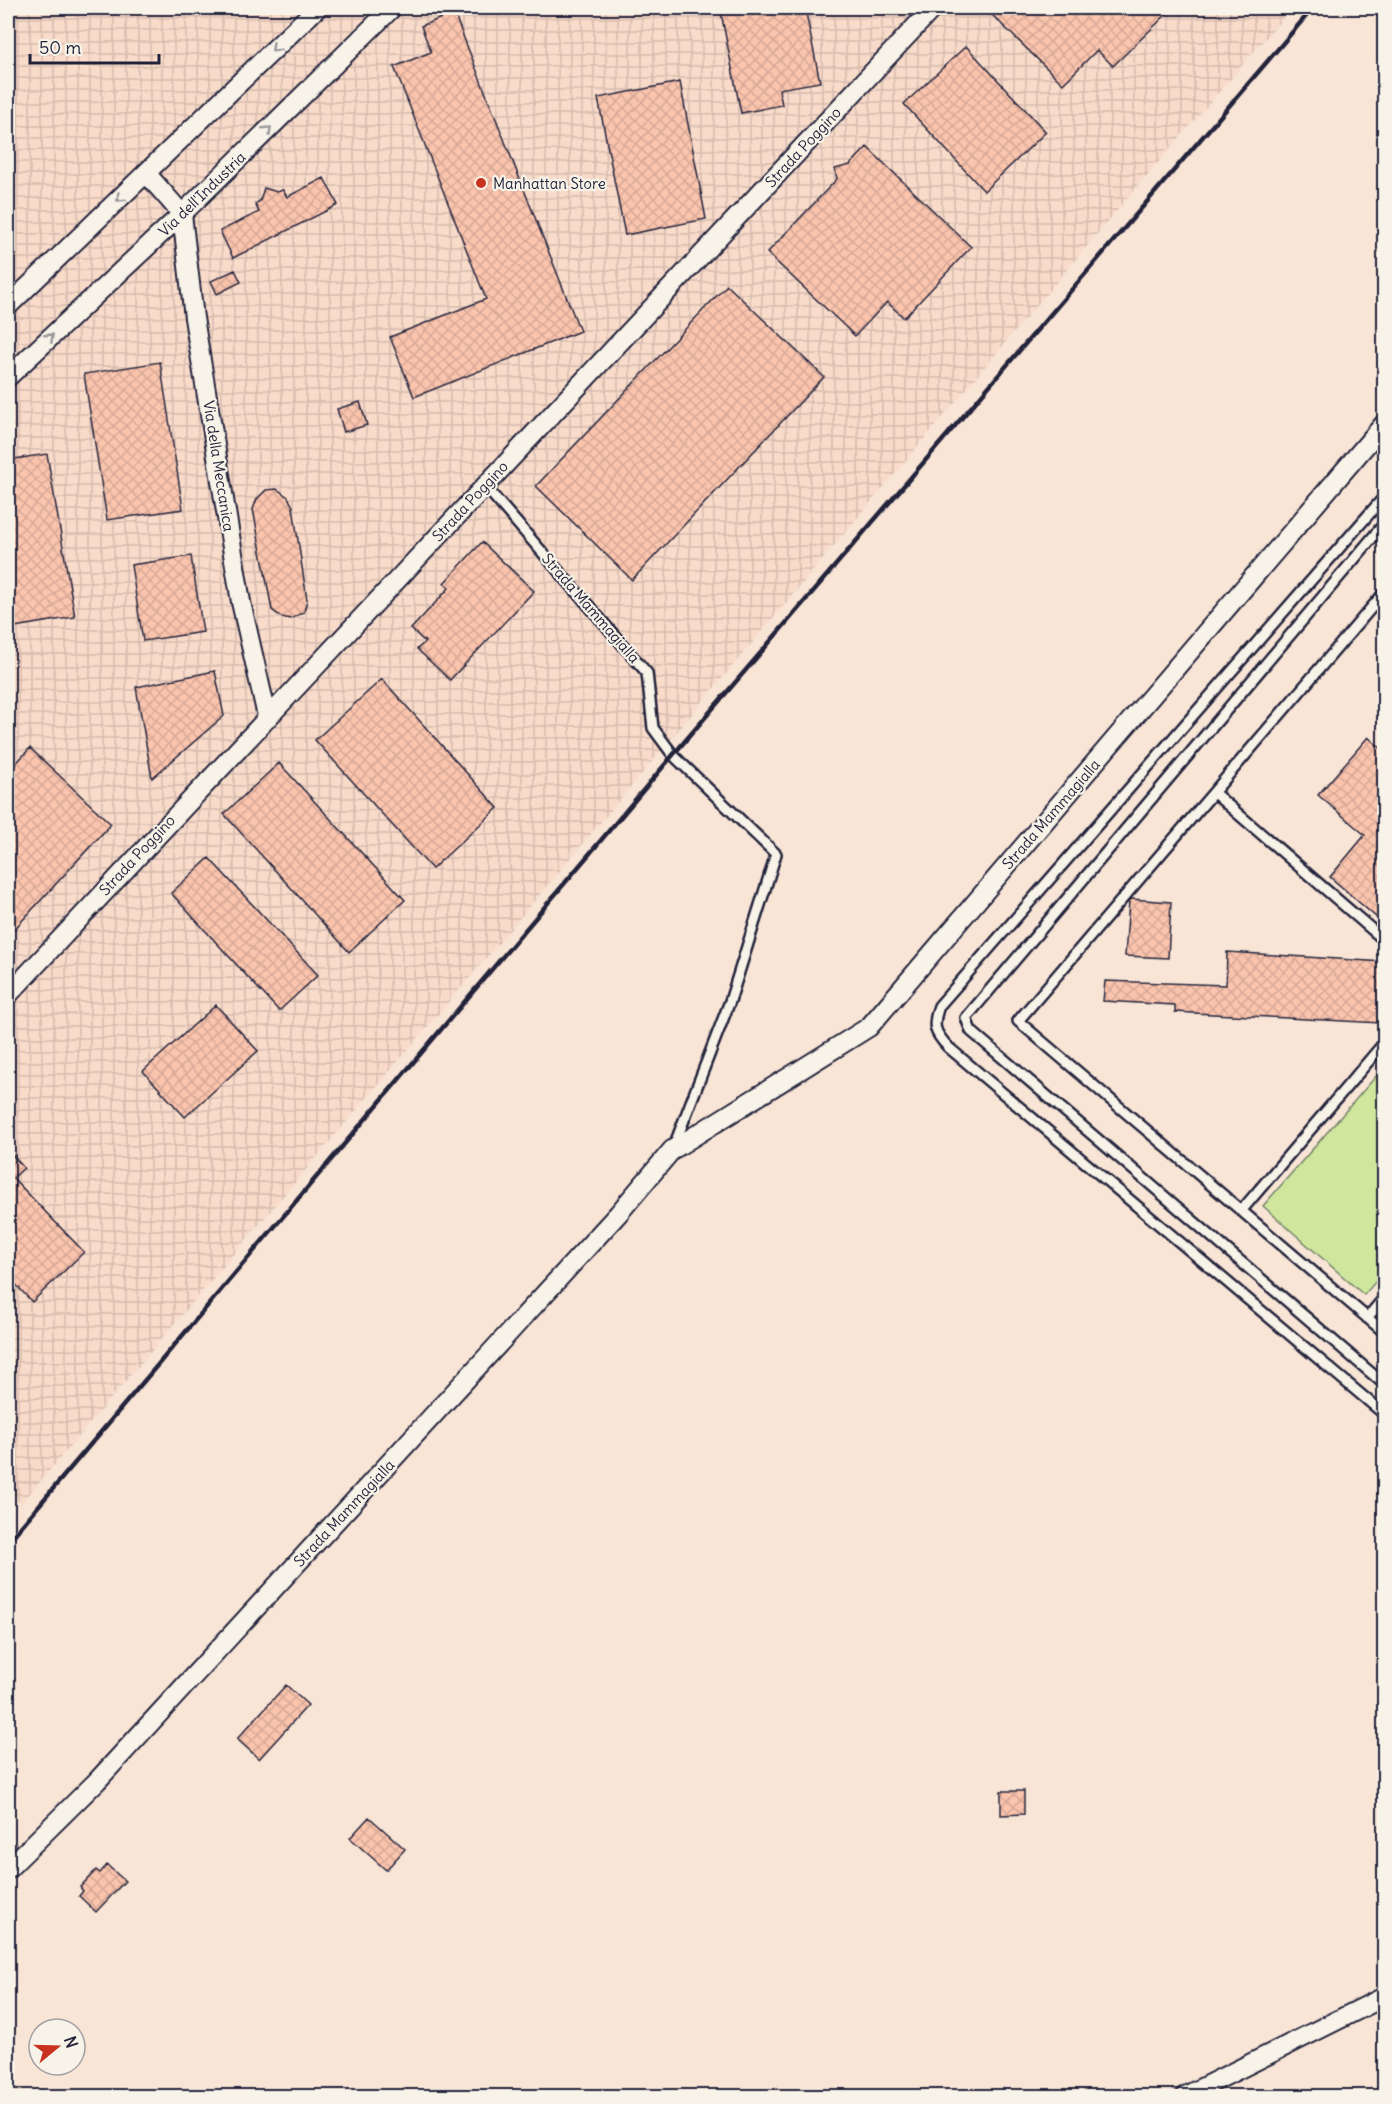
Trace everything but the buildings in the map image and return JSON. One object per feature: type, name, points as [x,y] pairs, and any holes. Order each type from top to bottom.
[{"type":"street","points":[[8,306],[317,8]]},
{"type":"street","name":"Via dell'Industria","points":[[8,377],[182,214],[392,8]]},
{"type":"street","name":"Strada Poggino","points":[[8,995],[267,716],[933,8]]},
{"type":"street","points":[[146,173],[182,214]]},
{"type":"street","name":"Via della Meccanica","points":[[182,214],[194,318],[239,590],[267,716]]},
{"type":"street","name":"Strada Mammagialla","points":[[8,1869],[97,1782],[618,1214],[672,1150],[869,1027],[1384,424]]},
{"type":"street","points":[[1185,2097],[1384,1996]]},
{"type":"lane","name":"Strada Mammagialla","points":[[484,486],[647,673],[653,728],[673,755],[776,854],[730,1001],[672,1150]]},
{"type":"lane","points":[[1384,497],[939,1006],[934,1021],[938,1036],[948,1047],[1384,1414]]},
{"type":"lane","points":[[1384,524],[966,1018],[971,1031],[1384,1384]]},
{"type":"lane","points":[[1384,593],[1018,1021],[1384,1332]]},
{"type":"lane","points":[[1214,793],[1384,940]]},
{"type":"lane","points":[[1241,1211],[1384,1043]]},
{"type":"lane","points":[[1367,1318],[1384,1298]]},
{"type":"shaded area","points":[[8,8],[1292,8],[1136,188],[482,963],[21,1504],[8,1492]]},
{"type":"green space","points":[[1384,1067],[1384,1272],[1364,1295],[1263,1206]]},
{"type":"railway","points":[[8,1542],[673,755],[1313,8]]},
{"type":"place","name":"Manhattan Store","points":[[481,183]]}]
